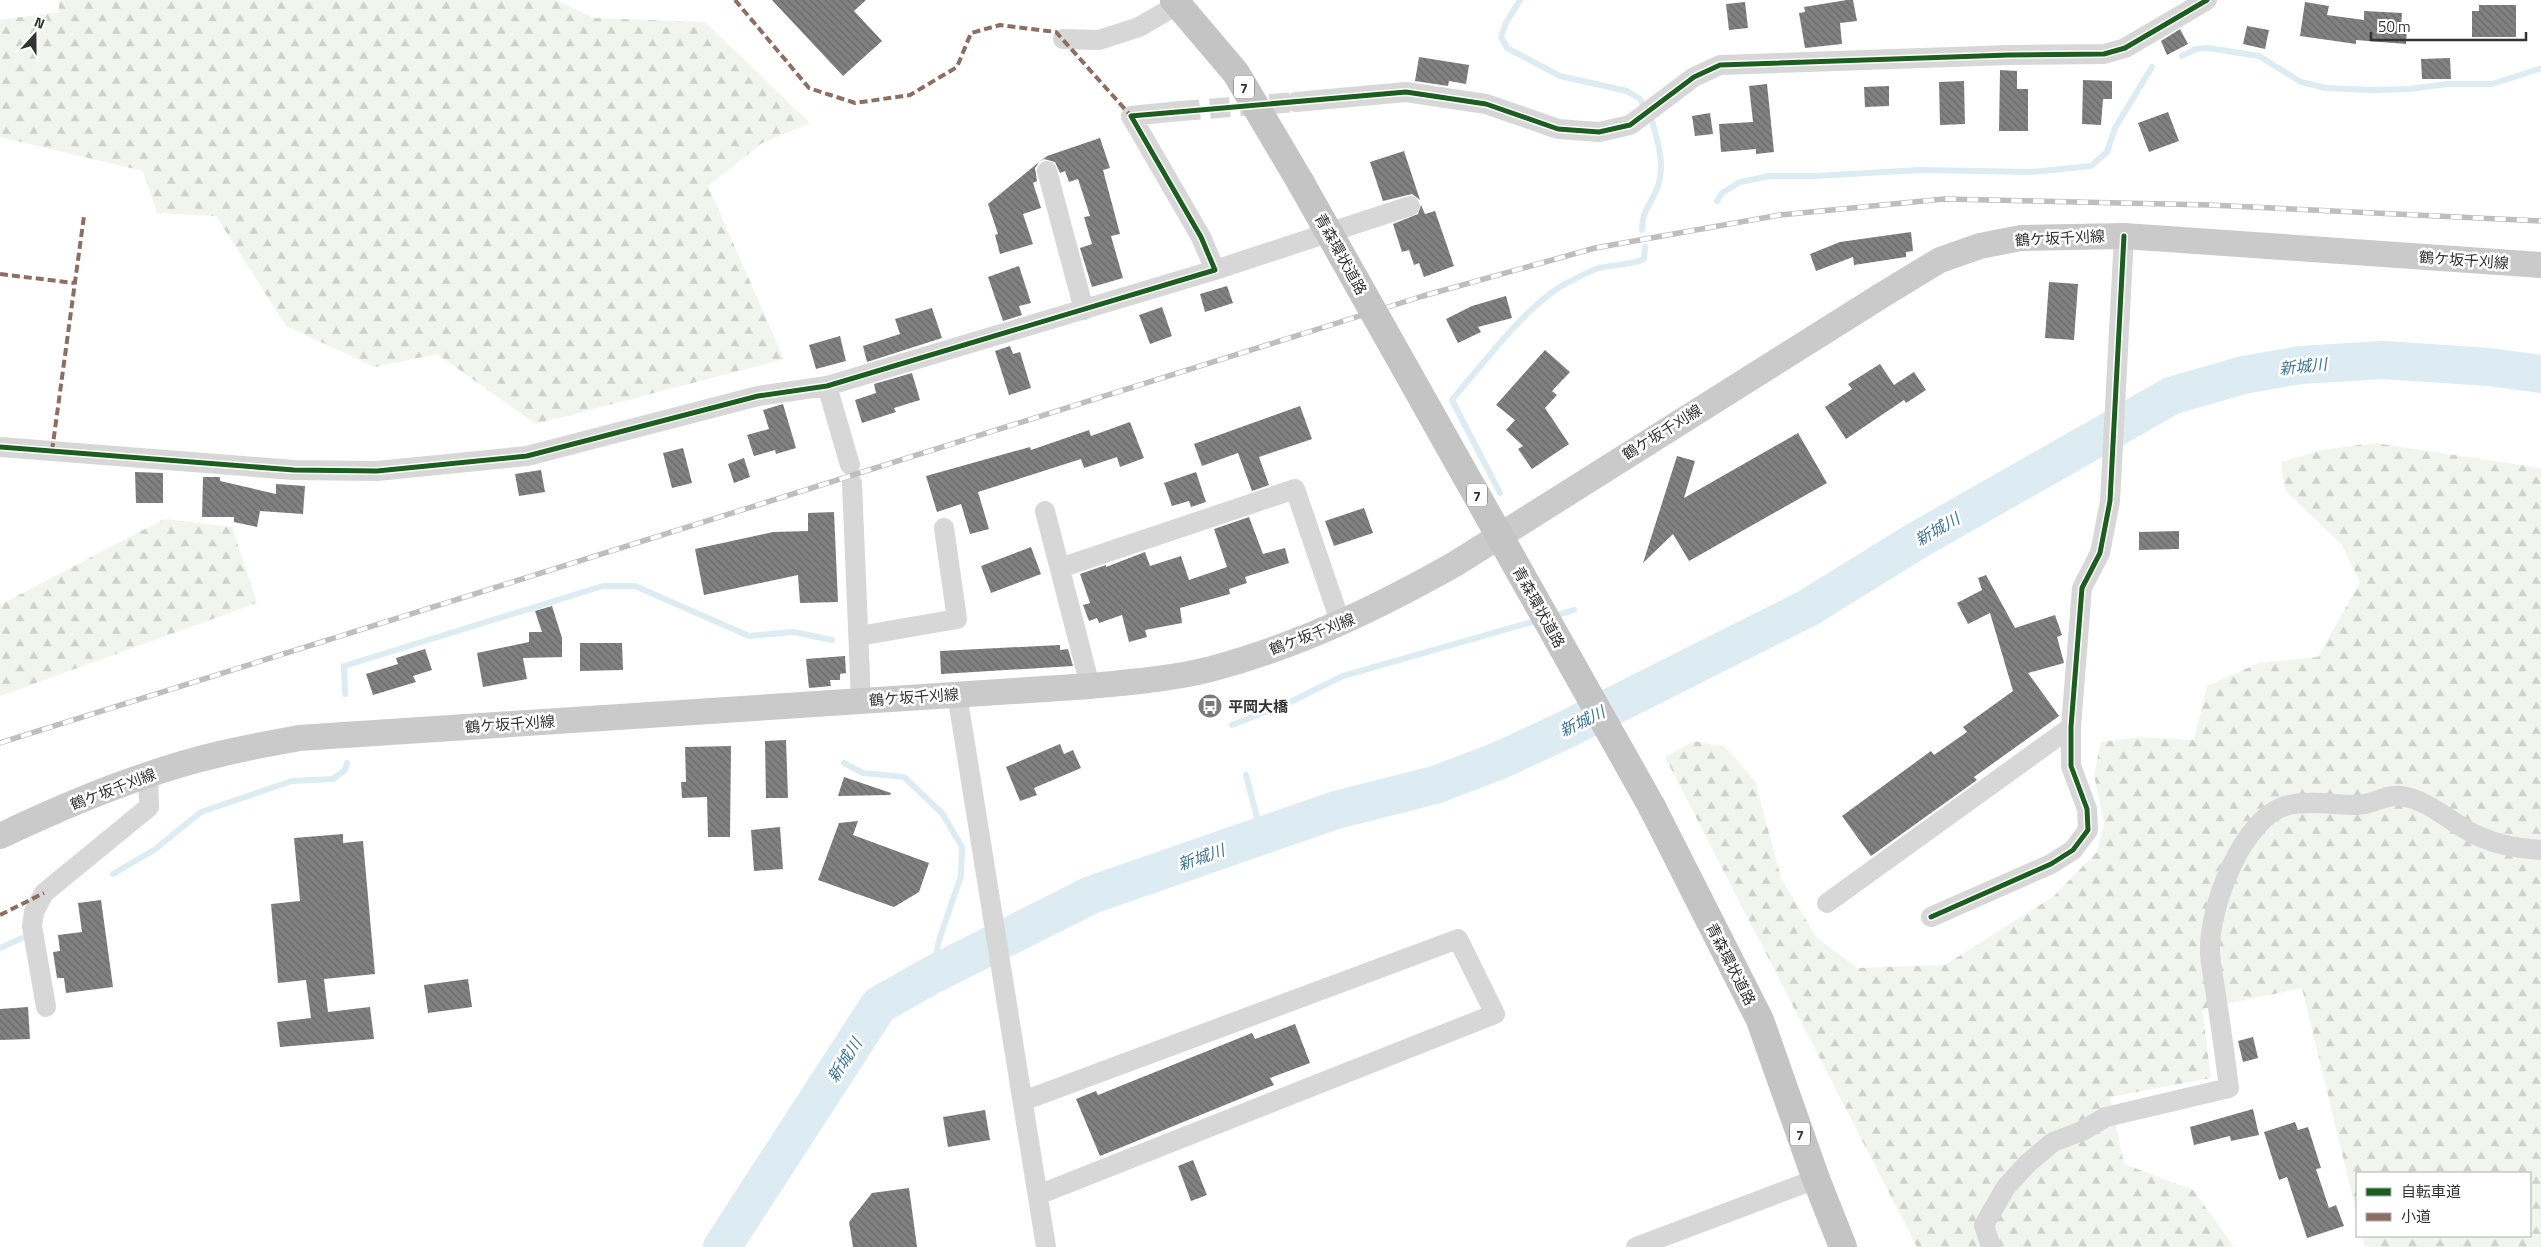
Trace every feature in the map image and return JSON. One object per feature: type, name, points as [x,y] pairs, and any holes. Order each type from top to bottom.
[{"type":"highway","name":"青森環状道路","points":[[1183,2],[1236,73],[1301,183],[1652,807],[1760,1020],[1816,1179],[1843,1247]]},
{"type":"main road","name":"鶴ケ坂千刈線","points":[[0,836],[47,814],[148,774],[224,753],[299,738],[1090,686],[1164,678],[1210,669],[1287,646],[1341,624],[1385,603],[1455,564],[1778,359],[1940,260],[1980,246],[2021,238],[2124,236],[2541,265]]},
{"type":"street","points":[[1296,102],[1406,92],[1486,104],[1558,129],[1599,132],[1630,125],[1694,77],[1720,65],[2009,55],[2104,54],[2125,48],[2207,0]]},
{"type":"street","points":[[1063,39],[1098,40],[1139,27],[1183,2]]},
{"type":"street","points":[[1180,111],[1131,116],[1201,237],[1215,270]]},
{"type":"street","points":[[1047,171],[1084,310]]},
{"type":"street","points":[[0,447],[294,470],[377,471],[527,456],[758,396],[827,386],[1215,270],[1410,206]]},
{"type":"street","points":[[1931,916],[2051,864],[2073,850],[2088,830],[2087,809],[2071,766],[2071,727],[2082,588],[2100,553],[2110,501],[2124,268],[2124,236]]},
{"type":"street","points":[[827,386],[851,474],[862,701]]},
{"type":"street","points":[[1060,568],[1295,489],[1341,624]]},
{"type":"street","points":[[1045,511],[1090,686]]},
{"type":"street","points":[[859,636],[957,619],[944,528]]},
{"type":"street","points":[[957,694],[1046,1247]]},
{"type":"street","points":[[1827,903],[2071,727]]},
{"type":"street","points":[[46,1006],[32,926],[34,912],[44,893],[149,807],[148,774]]},
{"type":"street","points":[[1991,1247],[1984,1225],[2006,1187],[2028,1163],[2053,1142],[2082,1131],[2106,1117],[2229,1088],[2210,949],[2216,909],[2227,875],[2240,847],[2266,815],[2289,805],[2320,803],[2360,805],[2378,799],[2401,796],[2424,804],[2478,836],[2518,848],[2541,850]]},
{"type":"street","points":[[1023,1101],[1458,939],[1495,1014],[1038,1195]]},
{"type":"street","points":[[1636,1247],[1816,1179]]},
{"type":"green space","points":[[59,0],[556,0],[594,18],[705,22],[810,123],[762,143],[708,186],[784,359],[536,424],[437,354],[375,367],[286,326],[216,216],[157,213],[143,171],[0,137],[0,20],[59,12]]},
{"type":"green space","points":[[2375,443],[2541,468],[2541,1247],[2365,1247],[2362,1237],[2531,1237],[2531,1172],[2356,1172],[2356,1211],[2302,988],[2202,1009],[2211,1078],[2110,1097],[2124,1164],[2193,1190],[2234,1247],[1917,1247],[1665,757],[1694,741],[1725,747],[1755,781],[1781,878],[1816,937],[1857,968],[1945,965],[2054,896],[2097,852],[2104,824],[2094,775],[2101,742],[2140,737],[2194,740],[2207,686],[2259,663],[2318,657],[2360,582],[2342,545],[2285,490],[2281,462],[2322,450]]},
{"type":"green space","points":[[164,519],[232,527],[257,603],[0,696],[0,605]]},
{"type":"building","points":[[772,0],[866,0],[854,11],[882,41],[843,76]]},
{"type":"building","points":[[1853,0],[1857,21],[1840,23],[1842,44],[1805,48],[1799,13],[1805,12],[1804,7]]},
{"type":"building","points":[[1745,2],[1748,28],[1729,30],[1726,4]]},
{"type":"building","points":[[2305,2],[2329,6],[2327,15],[2364,20],[2364,11],[2402,13],[2401,27],[2407,27],[2406,44],[2356,40],[2356,44],[2300,36]]},
{"type":"building","points":[[2479,5],[2516,5],[2516,37],[2472,37],[2472,11],[2479,11]]},
{"type":"building","points":[[2247,26],[2269,30],[2265,49],[2243,44]]},
{"type":"building","points":[[2180,29],[2188,44],[2167,55],[2161,41]]},
{"type":"building","points":[[1419,57],[1469,65],[1466,84],[1449,81],[1448,86],[1415,81]]},
{"type":"building","points":[[2450,58],[2451,79],[2422,79],[2421,59]]},
{"type":"building","points":[[2000,70],[2017,71],[2017,89],[2028,89],[2028,131],[1999,131]]},
{"type":"building","points":[[2083,80],[2112,81],[2112,99],[2103,99],[2101,125],[2082,124]]},
{"type":"building","points":[[1964,81],[1965,124],[1940,125],[1939,82]]},
{"type":"building","points":[[1767,84],[1774,152],[1756,154],[1756,149],[1721,152],[1719,124],[1753,122],[1749,86]]},
{"type":"building","points":[[1889,86],[1889,106],[1865,107],[1864,87]]},
{"type":"building","points":[[2168,112],[2179,141],[2149,152],[2138,123]]},
{"type":"building","points":[[1710,113],[1713,134],[1695,136],[1692,116]]},
{"type":"building","points":[[1100,138],[1110,168],[1103,170],[1120,234],[1111,236],[1123,278],[1092,287],[1080,248],[1092,244],[1084,217],[1090,216],[1078,179],[1069,182],[1065,171],[1060,173],[1055,162],[1044,159],[1039,162],[1047,156]]},
{"type":"building","points":[[1404,151],[1420,200],[1412,194],[1383,201],[1370,162]]},
{"type":"building","points":[[1039,162],[1035,168],[1037,181],[1033,183],[1041,208],[1023,214],[1033,244],[1000,254],[995,235],[998,234],[988,204]]},
{"type":"building","points":[[1421,205],[1425,214],[1435,211],[1454,266],[1424,277],[1419,263],[1414,265],[1409,250],[1402,252],[1393,224],[1418,214]]},
{"type":"building","points":[[1911,232],[1913,251],[1906,252],[1906,257],[1854,265],[1853,257],[1816,271],[1810,254],[1840,242]]},
{"type":"building","points":[[1019,266],[1031,303],[1019,306],[1022,315],[1003,321],[988,277]]},
{"type":"building","points":[[2049,282],[2078,284],[2074,340],[2045,338]]},
{"type":"building","points":[[1227,286],[1233,303],[1205,312],[1200,294]]},
{"type":"building","points":[[1506,296],[1512,318],[1478,327],[1481,332],[1458,343],[1446,319],[1472,306]]},
{"type":"building","points":[[1162,307],[1172,336],[1150,344],[1139,315]]},
{"type":"building","points":[[932,308],[942,338],[867,362],[863,346],[900,334],[895,319]]},
{"type":"building","points":[[840,336],[846,361],[816,369],[809,345]]},
{"type":"building","points":[[1010,346],[1013,354],[1020,352],[1031,388],[1009,395],[995,351]]},
{"type":"building","points":[[1545,350],[1570,372],[1552,391],[1557,395],[1545,408],[1569,444],[1532,469],[1518,449],[1523,446],[1506,430],[1515,420],[1496,405]]},
{"type":"building","points":[[1880,364],[1894,385],[1914,372],[1926,390],[1906,403],[1904,400],[1846,439],[1825,407],[1852,389],[1848,384]]},
{"type":"building","points":[[912,373],[920,400],[894,408],[896,412],[862,423],[855,400],[876,393],[874,384]]},
{"type":"building","points":[[783,404],[796,448],[776,454],[775,450],[754,456],[747,435],[769,429],[763,410]]},
{"type":"building","points":[[1300,406],[1312,439],[1259,457],[1269,485],[1252,491],[1238,453],[1202,466],[1194,444]]},
{"type":"building","points":[[1130,422],[1144,458],[1120,467],[1117,457],[1084,468],[1081,459],[978,492],[989,529],[970,534],[961,504],[937,512],[926,476],[1030,447],[1031,450],[1089,430],[1091,436]]},
{"type":"building","points":[[1798,433],[1827,483],[1689,561],[1673,534],[1643,563],[1677,456],[1695,461],[1684,498]]},
{"type":"building","points":[[683,448],[692,483],[672,488],[663,453]]},
{"type":"building","points":[[744,458],[750,477],[734,483],[728,464]]},
{"type":"building","points":[[541,470],[545,492],[519,496],[515,474]]},
{"type":"building","points":[[135,472],[163,473],[163,503],[136,503]]},
{"type":"building","points":[[1196,472],[1206,502],[1191,507],[1189,501],[1172,506],[1164,483]]},
{"type":"building","points":[[203,477],[220,477],[220,481],[276,494],[276,484],[305,486],[303,514],[260,511],[257,527],[234,522],[234,517],[202,517]]},
{"type":"building","points":[[1364,508],[1373,533],[1334,546],[1325,521]]},
{"type":"building","points":[[834,512],[838,602],[800,603],[798,575],[704,595],[695,549],[773,532],[808,531],[808,513]]},
{"type":"building","points":[[1249,517],[1263,554],[1285,548],[1289,563],[1245,577],[1247,583],[1229,589],[1230,594],[1180,608],[1182,623],[1145,630],[1147,637],[1129,642],[1122,615],[1099,623],[1097,618],[1089,621],[1083,605],[1090,603],[1080,574],[1106,565],[1106,567],[1145,552],[1150,566],[1181,556],[1189,580],[1227,567],[1214,529]]},
{"type":"building","points":[[2179,531],[2179,549],[2139,550],[2139,532]]},
{"type":"building","points":[[1031,547],[1041,574],[991,593],[981,566]]},
{"type":"building","points":[[1986,575],[2015,628],[2055,615],[2062,635],[2057,637],[2064,663],[2028,673],[2059,716],[1974,777],[1977,780],[1871,856],[1842,816],[1931,751],[1934,755],[1967,732],[1963,727],[2013,691],[1990,613],[1968,624],[1957,603],[1982,590],[1978,578]]},
{"type":"building","points":[[552,606],[562,638],[562,657],[523,658],[527,679],[483,687],[477,653],[529,642],[529,632],[542,632],[535,611]]},
{"type":"building","points":[[580,643],[622,643],[623,670],[580,671]]},
{"type":"building","points":[[1060,645],[1060,650],[1068,649],[1073,666],[941,674],[940,651]]},
{"type":"building","points":[[425,649],[432,670],[413,676],[416,682],[373,695],[366,674],[398,664],[396,658]]},
{"type":"building","points":[[845,656],[846,673],[840,674],[840,680],[830,680],[831,686],[809,688],[806,659]]},
{"type":"building","points":[[786,740],[788,798],[766,798],[765,741]]},
{"type":"building","points":[[1060,744],[1064,754],[1073,750],[1081,768],[1034,788],[1037,795],[1020,801],[1006,767]]},
{"type":"building","points":[[731,746],[730,837],[708,837],[707,797],[682,798],[681,782],[686,782],[685,747]]},
{"type":"building","points":[[844,777],[891,793],[890,795],[838,796]]},
{"type":"building","points":[[858,821],[853,835],[929,863],[919,892],[894,907],[818,880],[839,823]]},
{"type":"building","points":[[780,827],[783,869],[754,871],[751,830]]},
{"type":"building","points":[[343,834],[343,843],[363,841],[375,974],[324,979],[328,1012],[370,1007],[374,1039],[280,1047],[277,1022],[311,1018],[306,980],[278,983],[271,904],[300,901],[294,838]]},
{"type":"building","points":[[101,900],[113,987],[66,993],[64,978],[57,978],[53,952],[60,951],[58,935],[82,932],[78,903]]},
{"type":"building","points":[[468,979],[472,1007],[428,1013],[424,985]]},
{"type":"building","points":[[28,1007],[30,1039],[0,1040],[0,1009]]},
{"type":"building","points":[[1295,1024],[1310,1063],[1270,1078],[1274,1085],[1100,1156],[1076,1099],[1096,1091],[1098,1095],[1252,1033],[1255,1039]]},
{"type":"building","points":[[2253,1037],[2258,1058],[2243,1062],[2238,1041]]},
{"type":"building","points":[[2253,1109],[2259,1135],[2231,1141],[2230,1136],[2194,1145],[2190,1127]]},
{"type":"building","points":[[985,1110],[990,1140],[948,1147],[943,1117]]},
{"type":"building","points":[[2295,1122],[2298,1130],[2308,1127],[2321,1168],[2316,1169],[2329,1208],[2336,1205],[2344,1226],[2307,1238],[2287,1177],[2279,1180],[2264,1132]]},
{"type":"building","points":[[1193,1160],[1207,1195],[1191,1201],[1178,1166]]},
{"type":"building","points":[[909,1188],[917,1247],[853,1247],[849,1222],[872,1193]]},
{"type":"waterway","points":[[1520,0],[1506,23],[1501,37],[1507,48],[1560,76],[1627,91],[1640,99],[1643,105]]},
{"type":"waterway","points":[[2182,56],[2196,49],[2208,48],[2259,56],[2301,82],[2326,88],[2372,90],[2410,89],[2447,84],[2492,84],[2539,69]]},
{"type":"waterway","points":[[1717,201],[1722,193],[1740,182],[1770,176],[1816,176],[1920,170],[2031,172],[2091,166],[2107,152],[2115,128],[2152,67]]},
{"type":"waterway","points":[[1642,230],[1645,212],[1656,192],[1661,170],[1658,145],[1652,121]]},
{"type":"waterway","points":[[1500,493],[1452,400],[1506,336],[1552,292],[1595,269],[1633,263],[1644,259],[1645,247]]},
{"type":"waterway","name":"新城川","points":[[722,1247],[879,1005],[932,975],[1091,895],[1336,810],[1435,785],[1498,761],[1563,731],[1808,608],[1916,541],[2171,396],[2243,375],[2301,365],[2383,360],[2489,367],[2541,374]]},
{"type":"waterway","points":[[345,694],[344,666],[603,586],[635,586],[749,636],[794,632],[832,640]]},
{"type":"waterway","points":[[1551,617],[1574,610]]},
{"type":"waterway","points":[[1232,725],[1288,703],[1343,676],[1539,620]]},
{"type":"waterway","points":[[113,874],[154,850],[201,812],[292,781],[333,779],[345,770],[347,763]]},
{"type":"waterway","points":[[844,763],[863,773],[904,777],[942,813],[962,847],[961,876],[939,940],[932,975]]},
{"type":"waterway","points":[[1246,775],[1262,836]]},
{"type":"waterway","points":[[0,948],[22,938]]},
{"type":"tunnel","points":[[1180,111],[1296,102]]},
{"type":"railway","points":[[0,743],[1423,296],[1595,248],[1780,215],[1944,199],[2210,205],[2541,221]]},
{"type":"marked path","points":[[735,0],[809,88],[855,103],[910,95],[957,67],[971,33],[1000,25],[1056,32],[1131,116]]},
{"type":"marked path","points":[[52,451],[84,216]]},
{"type":"marked path","points":[[0,274],[74,283]]},
{"type":"marked path","points":[[0,915],[44,893]]},
{"type":"cycle path","points":[[0,447],[294,470],[377,471],[527,456],[758,396],[827,386],[1215,270],[1201,237],[1131,116],[1406,92],[1486,104],[1558,129],[1599,132],[1630,125],[1694,77],[1720,65],[2009,55],[2104,54],[2125,48],[2207,0]]},
{"type":"cycle path","points":[[1931,917],[2051,864],[2073,850],[2088,830],[2087,809],[2071,766],[2071,727],[2082,588],[2100,553],[2110,501],[2124,236]]},
{"type":"place","name":"平岡大橋","points":[[1210,706]]}]
